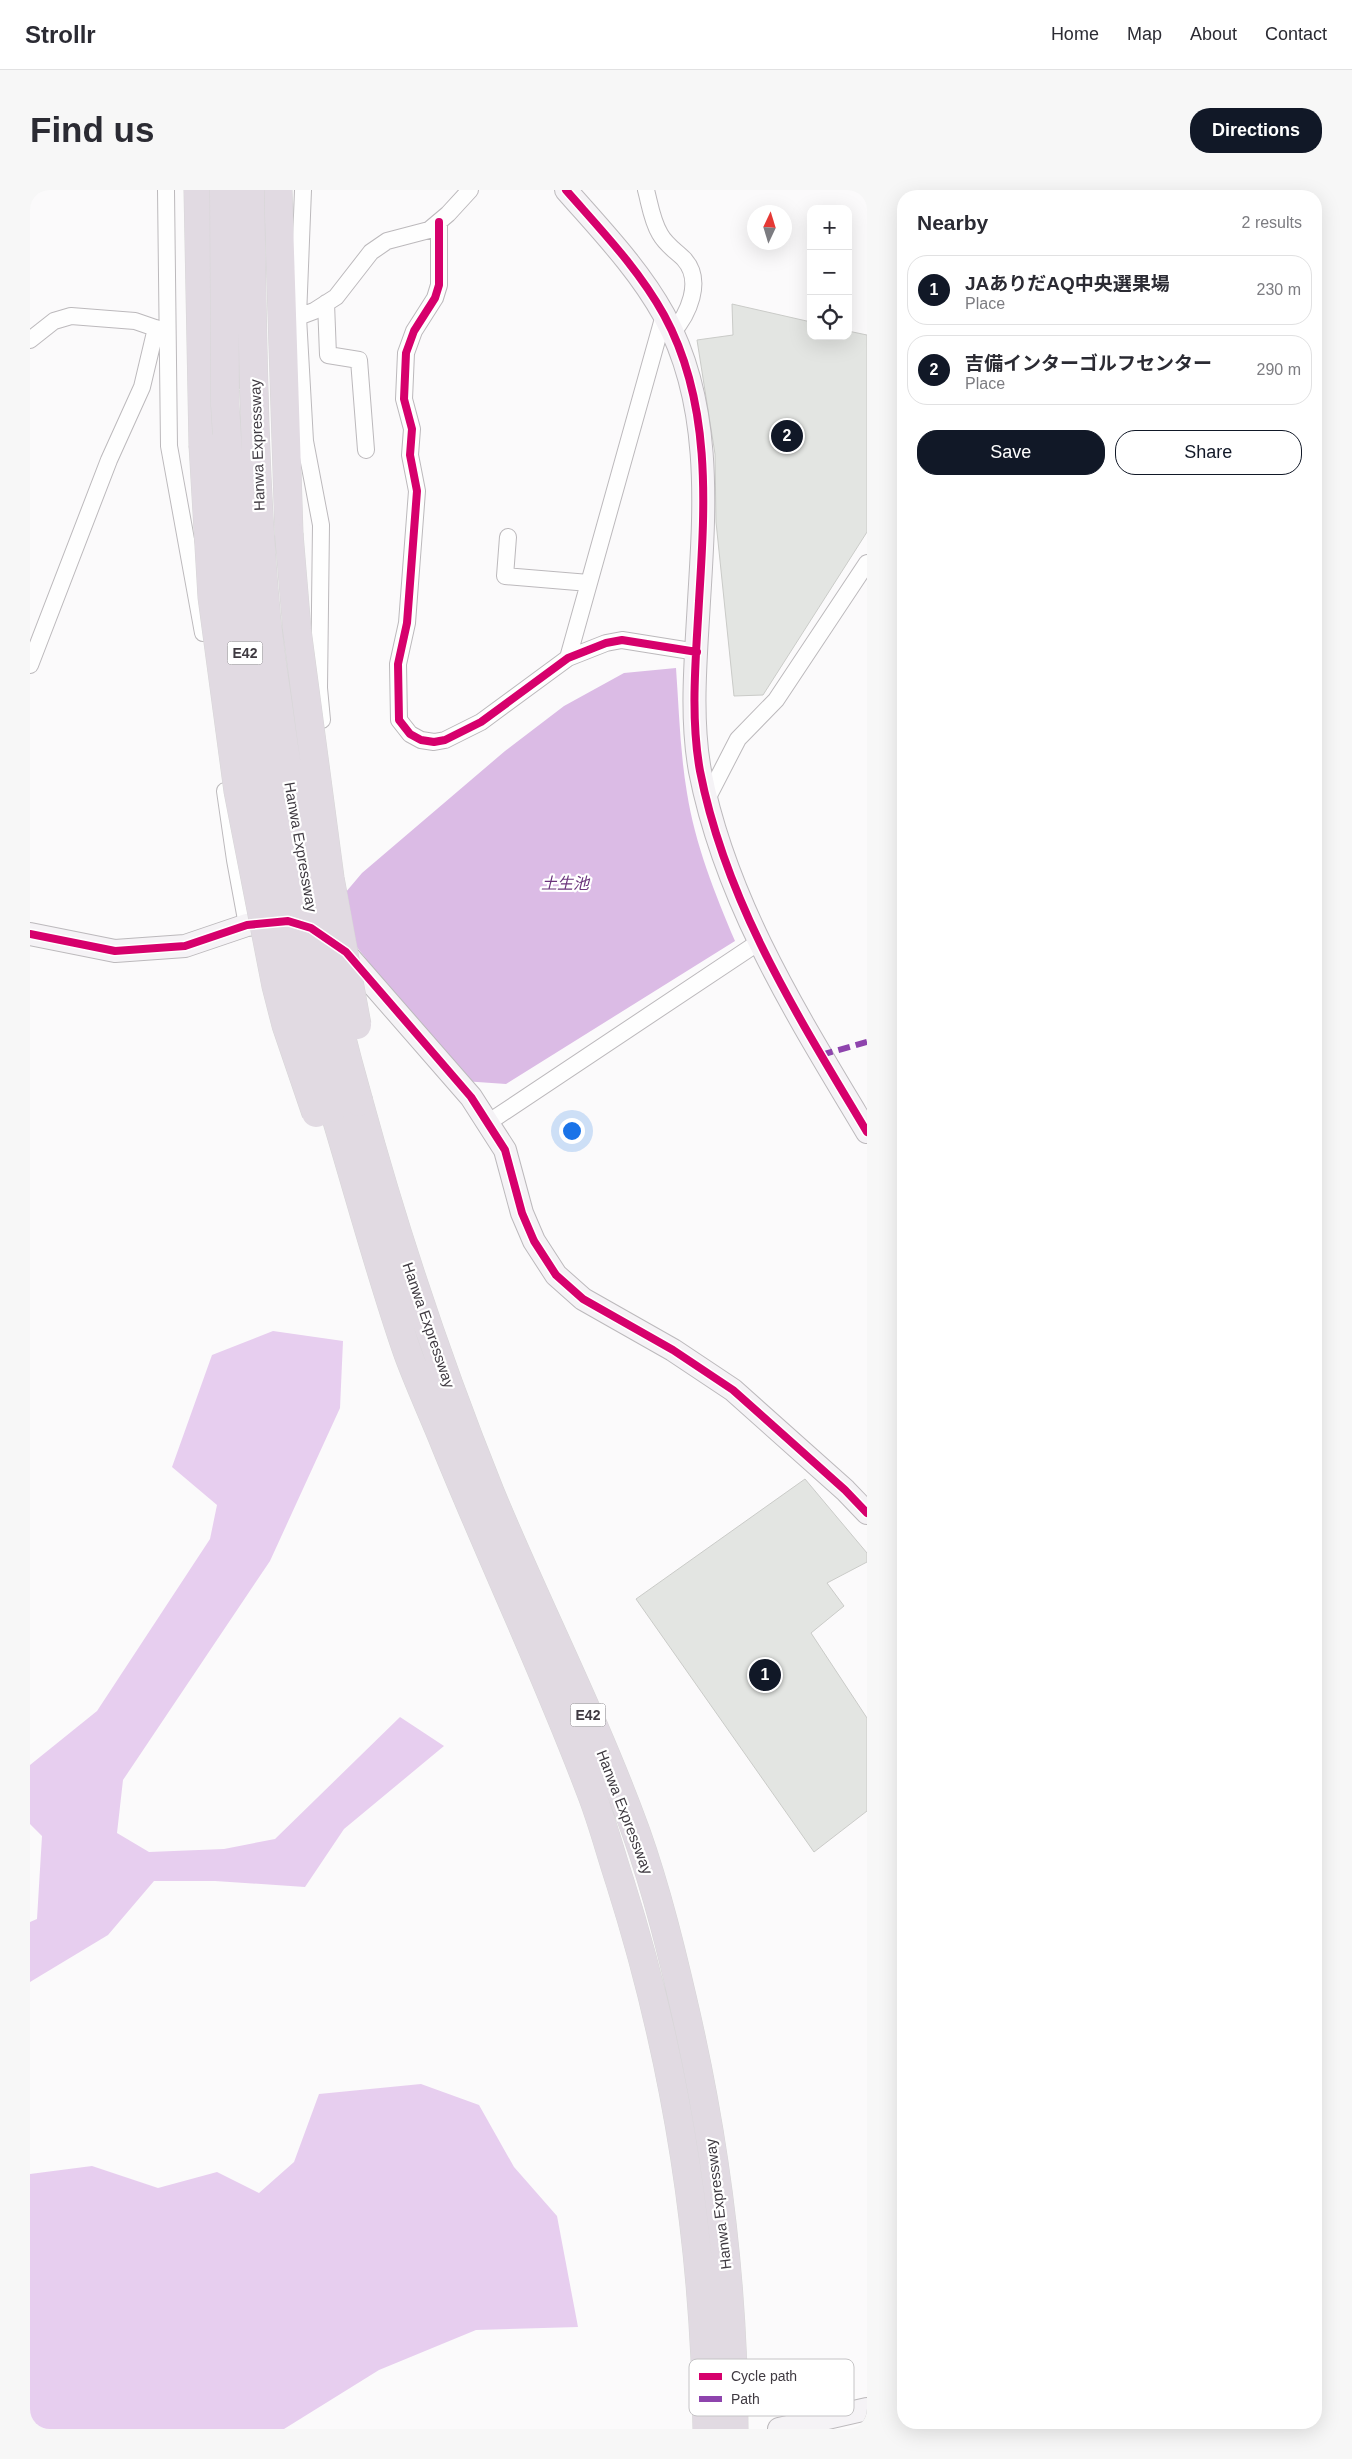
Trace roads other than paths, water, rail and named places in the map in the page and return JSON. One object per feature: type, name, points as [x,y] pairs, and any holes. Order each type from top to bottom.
[{"type":"highway","points":[[198,190],[203,444],[212,597],[238,791],[276,986],[286,1025],[346,1105]]},
{"type":"highway","name":"Hanwa Expressway","points":[[224,190],[225,405],[235,566],[242,630],[276,860],[306,1002],[421,1303],[490,1492],[592,1724],[635,1832],[654,1892],[675,1965],[709,2126],[720,2201],[718,2359]]},
{"type":"highway","name":"Hanwa Expressway","points":[[250,190],[256,425],[266,613],[289,786],[309,898],[325,972],[346,1105],[408,1354],[468,1500],[560,1713],[592,1794],[638,1938],[657,2012],[685,2156],[702,2299],[720,2359]]},
{"type":"highway","points":[[278,190],[289,534],[297,630],[330,878],[349,987],[346,1105]]},
{"type":"highway","name":"Hanwa Expressway","points":[[707,2429],[709,2416]]},
{"type":"highway","name":"Hanwa Expressway","points":[[731,2416],[734,2429]]},
{"type":"street","points":[[166,190],[161,330],[169,446],[197,592],[235,860],[247,924]]},
{"type":"street","points":[[235,860],[333,826],[319,688],[321,525],[305,442],[298,317],[303,190]]},
{"type":"street","points":[[298,317],[314,311],[336,296],[371,252],[387,241],[416,235],[429,230],[470,190]]},
{"type":"street","points":[[566,190],[624,256],[668,324],[694,397],[704,467],[704,528],[695,695],[700,768],[706,799],[722,855],[740,903],[803,1026],[867,1132]]},
{"type":"street","points":[[568,658],[668,324],[688,312],[693,282],[691,268],[665,242],[658,232],[646,190]]},
{"type":"street","points":[[439,222],[439,285],[435,298],[414,331],[406,353],[404,399],[412,429],[410,455],[417,491],[407,623],[398,664],[399,720],[410,734],[421,740],[434,742],[446,740],[481,722],[568,658],[606,643],[622,640],[696,652]]},
{"type":"street","points":[[326,304],[328,355],[359,360],[366,450]]},
{"type":"street","points":[[30,340],[54,321],[71,316],[135,321],[161,330]]},
{"type":"street","points":[[30,664],[109,460],[142,386],[161,330]]},
{"type":"street","points":[[508,537],[506,576],[589,583]]},
{"type":"street","points":[[706,799],[738,739],[776,700],[867,563]]},
{"type":"street","points":[[30,934],[115,951],[185,946],[247,924],[288,921],[311,928],[346,952],[471,1097],[489,1122],[505,1150],[522,1213],[534,1241],[556,1275],[583,1299],[673,1350],[732,1390],[845,1490],[867,1513]]},
{"type":"street","points":[[489,1122],[759,942]]},
{"type":"street","points":[[854,2412],[867,2409]]},
{"type":"street","points":[[779,2429],[836,2416]]},
{"type":"water","name":"土生池","points":[[676,668],[683,762],[695,831],[706,869],[735,941],[506,1084],[463,1081],[329,912],[362,873],[505,751],[564,706],[624,673]]},
{"type":"place","name":"吉備インターゴルフセンター","points":[[787,436]]},
{"type":"place","name":"JAありだAQ中央選果場","points":[[765,1675]]}]
